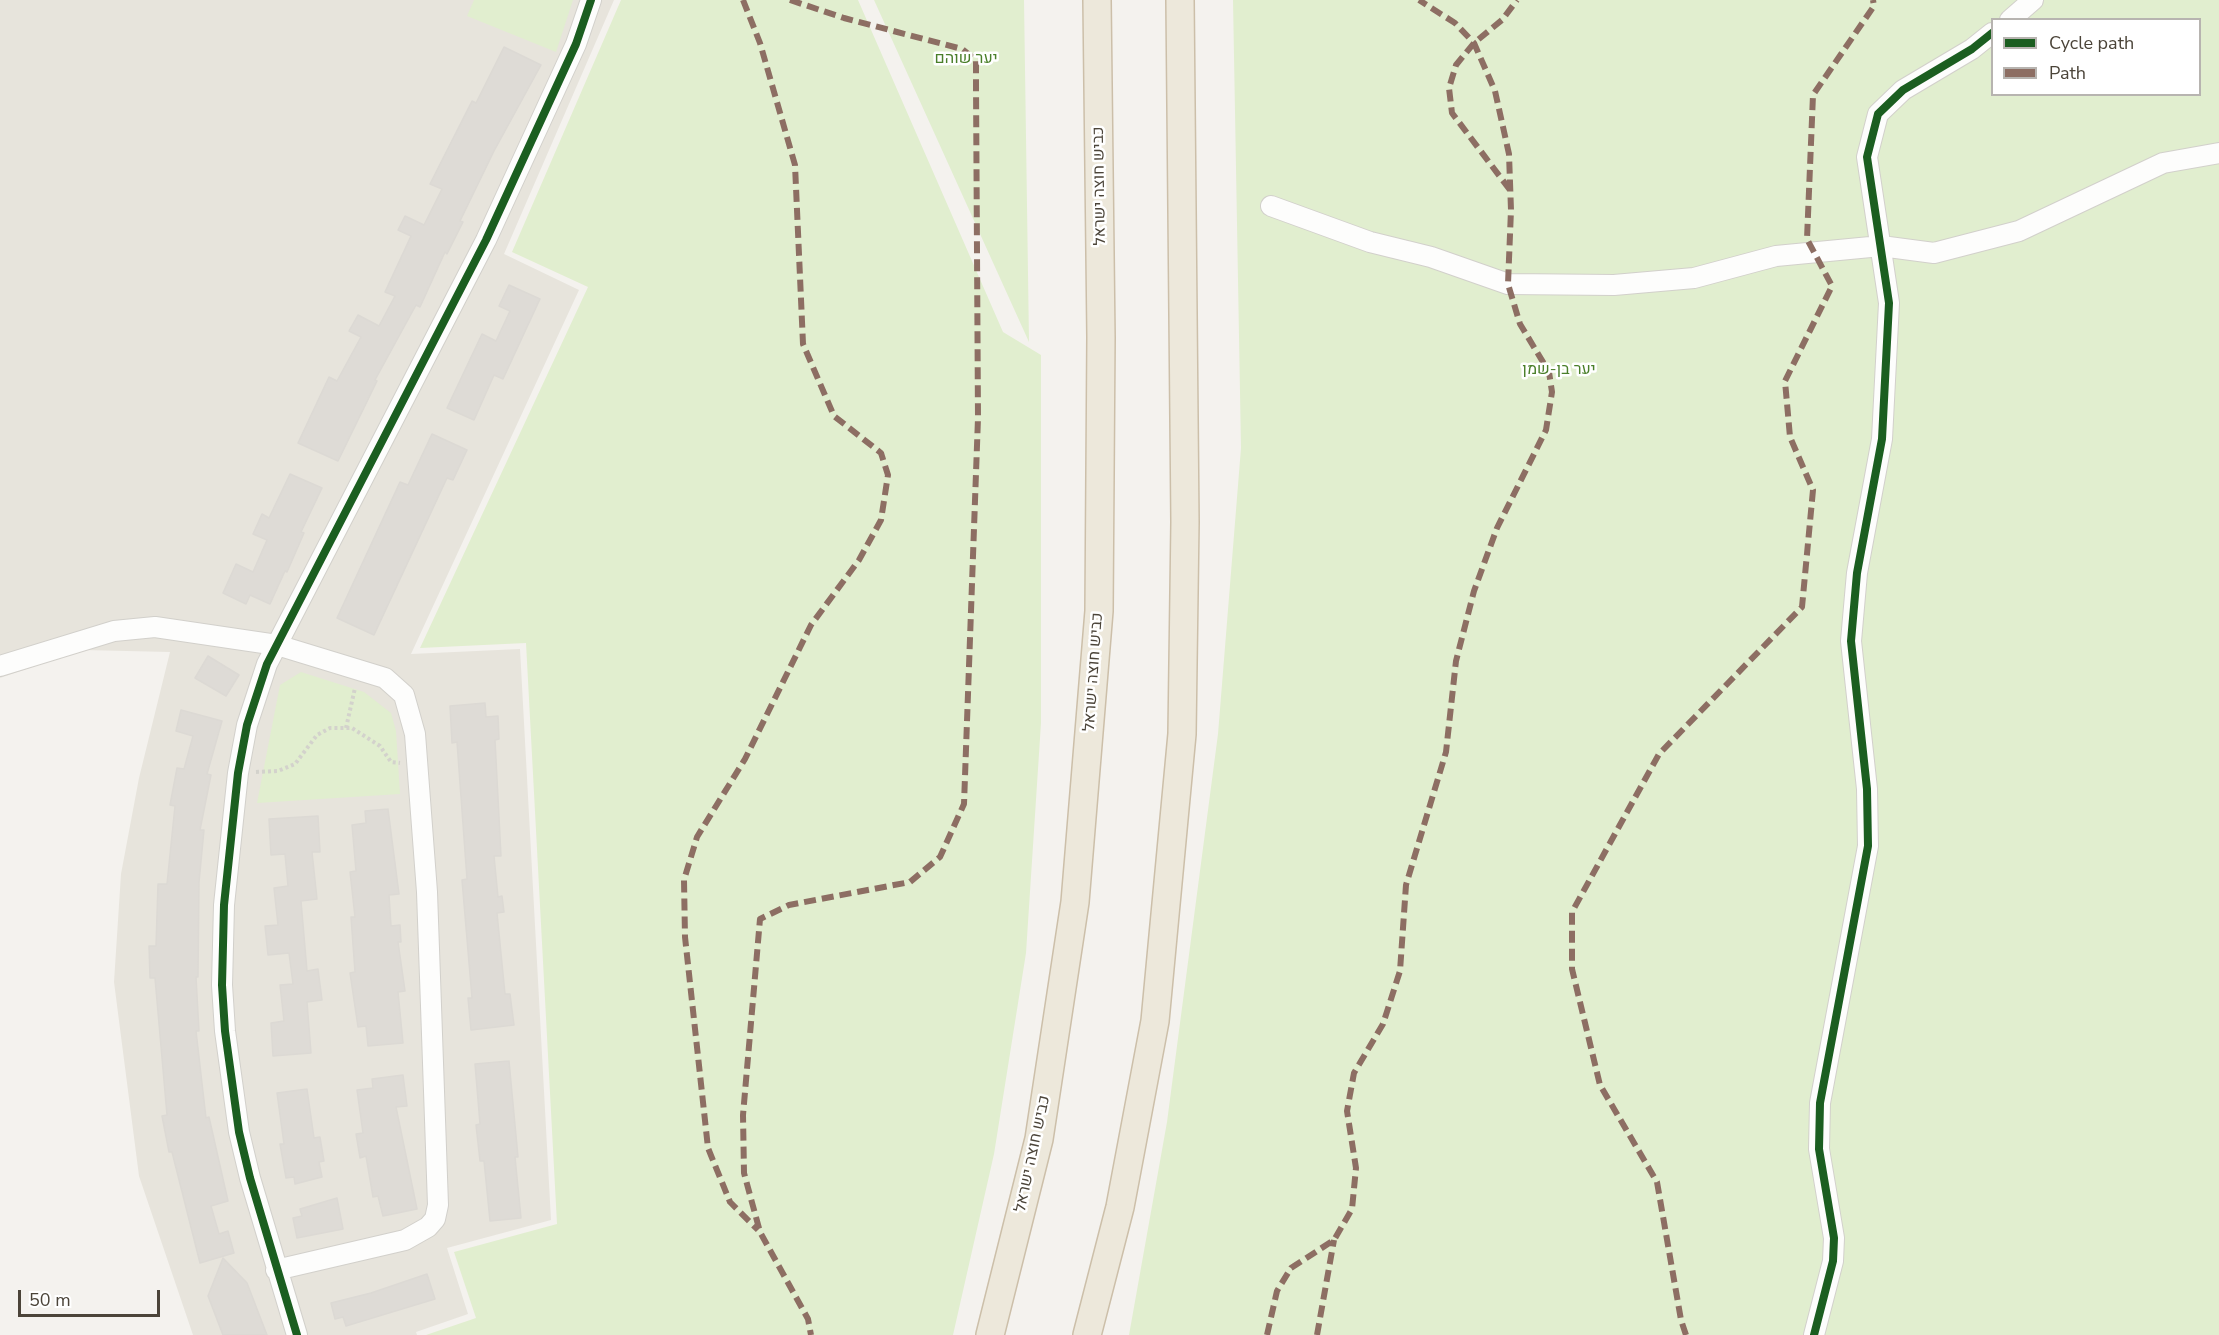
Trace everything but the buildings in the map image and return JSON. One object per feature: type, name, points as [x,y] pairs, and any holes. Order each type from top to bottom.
[{"type":"highway","name":"כביש חוצה ישראל","points":[[990,1335],[1040,1139],[1075,902],[1099,611],[1101,326],[1097,0]]},
{"type":"highway","points":[[1086,1335],[1120,1207],[1155,1021],[1182,734],[1185,522],[1180,0]]},
{"type":"street","points":[[297,1335],[260,1218],[239,1132],[230,1075],[222,985],[224,905],[238,773],[250,717],[267,664],[486,240],[576,44],[591,0]]},
{"type":"street","points":[[2012,18],[2032,0]]},
{"type":"street","points":[[1814,1335],[1833,1261],[1834,1239],[1819,1149],[1820,1103],[1868,846],[1867,789],[1851,641],[1857,573],[1882,439],[1889,303],[1867,157],[1878,114],[1903,90],[1972,49],[1991,34]]},
{"type":"street","points":[[1271,206],[1370,242],[1431,257],[1508,284],[1614,285],[1694,278],[1776,256],[1881,246],[1934,253],[2019,231],[2163,163],[2219,153]]},
{"type":"street","points":[[0,666],[114,631],[133,628],[188,630],[277,645],[359,669],[385,678],[404,695],[412,718],[417,765],[432,1012],[439,1187],[435,1219],[418,1234],[405,1240],[276,1270]]},
{"type":"path","points":[[346,728],[359,669]]},
{"type":"path","points":[[238,773],[278,771],[295,764],[317,735],[330,728],[352,728],[380,746],[391,762],[417,765]]},
{"type":"shaded area","points":[[0,0],[614,0],[504,254],[579,290],[411,654],[520,649],[551,1220],[447,1248],[468,1314],[416,1332],[417,1335],[193,1335],[139,1176],[114,982],[121,874],[139,778],[170,652],[83,650],[0,678]]},
{"type":"green space","points":[[474,0],[573,0],[556,52],[467,16]]},
{"type":"green space","points":[[621,0],[858,0],[1003,332],[1041,355],[1041,723],[1026,953],[994,1154],[953,1335],[426,1335],[476,1318],[454,1252],[557,1224],[526,643],[420,648],[588,287],[512,252]]},
{"type":"green space","name":"יער שוהם","points":[[874,0],[1024,0],[1029,342]]},
{"type":"green space","name":"יער בן-שמן","points":[[1233,0],[2219,0],[2219,1335],[1129,1335],[1167,1122],[1218,734],[1241,448]]},
{"type":"green space","points":[[301,672],[364,692],[391,713],[396,731],[400,794],[257,803],[280,685]]},
{"type":"marked path","points":[[743,0],[760,43],[795,165],[803,344],[834,416],[881,453],[888,475],[881,520],[859,560],[811,625],[745,759],[697,837],[684,880],[685,937],[708,1148],[730,1202],[758,1230]]},
{"type":"marked path","points":[[790,0],[844,18],[962,49],[976,60],[978,418],[964,804],[940,857],[910,882],[789,905],[760,919],[743,1115],[744,1173],[760,1232],[808,1319],[811,1335]]},
{"type":"marked path","points":[[1267,1335],[1277,1291],[1291,1268],[1334,1240],[1352,1209],[1356,1168],[1347,1111],[1354,1073],[1383,1024],[1400,971],[1406,885],[1446,752],[1456,661],[1474,591],[1497,528],[1546,430],[1552,392],[1549,372],[1520,324],[1508,284],[1511,210],[1509,154],[1495,91],[1474,43],[1455,23],[1419,0]]},
{"type":"marked path","points":[[1510,190],[1452,113],[1449,88],[1456,65],[1474,43],[1502,20],[1517,0]]},
{"type":"marked path","points":[[1686,1335],[1681,1320],[1657,1182],[1600,1085],[1572,969],[1572,912],[1659,754],[1802,607],[1813,490],[1790,437],[1785,381],[1832,286],[1807,239],[1813,95],[1874,6],[1873,0]]},
{"type":"marked path","points":[[1317,1335],[1334,1240]]},
{"type":"cycle path","points":[[297,1335],[250,1178],[239,1132],[225,1031],[222,985],[224,905],[238,773],[247,725],[267,664],[486,240],[576,44],[591,0]]},
{"type":"cycle path","points":[[1814,1335],[1833,1261],[1834,1238],[1819,1149],[1820,1103],[1868,846],[1867,789],[1851,641],[1857,573],[1882,439],[1889,303],[1867,157],[1878,114],[1903,90],[1972,49],[1991,34]]}]
